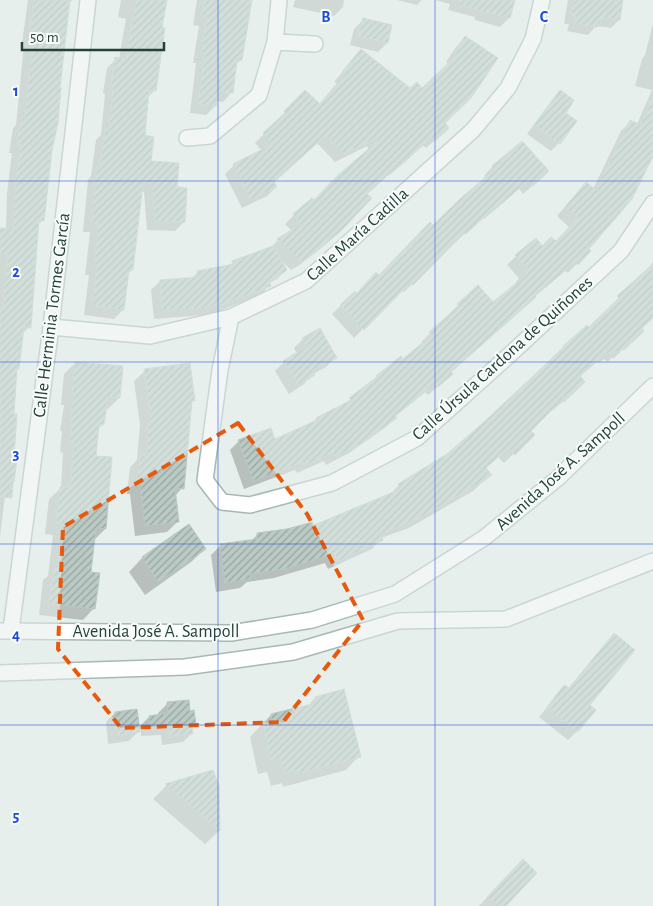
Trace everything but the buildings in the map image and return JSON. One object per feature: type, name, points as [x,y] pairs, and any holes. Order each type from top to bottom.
[{"type":"street","name":"Calle Herminia Tormes García","points":[[5,630],[51,327],[88,0]]},
{"type":"street","points":[[187,138],[210,136],[259,95],[275,42],[279,0]]},
{"type":"street","name":"Calle María Cadilla","points":[[51,327],[150,336],[231,317],[306,281],[473,130],[508,88],[533,39],[542,0]]},
{"type":"street","points":[[275,42],[315,44]]},
{"type":"street","name":"Calle Úrsula Cardona de Quiñones","points":[[231,317],[220,370],[205,480],[222,502],[250,505],[332,483],[417,438],[621,251],[653,203]]},
{"type":"street","name":"Avenida José A. Sampoll","points":[[5,630],[231,633],[312,620],[395,594],[484,538],[558,478],[653,386]]},
{"type":"street","points":[[0,673],[185,667],[293,652],[398,621],[506,619],[653,561]]},
{"type":"street","points":[[395,594],[398,621]]},
{"type":"highlighted area","points":[[238,423],[307,514],[363,620],[283,722],[121,728],[58,649],[63,527]]}]
